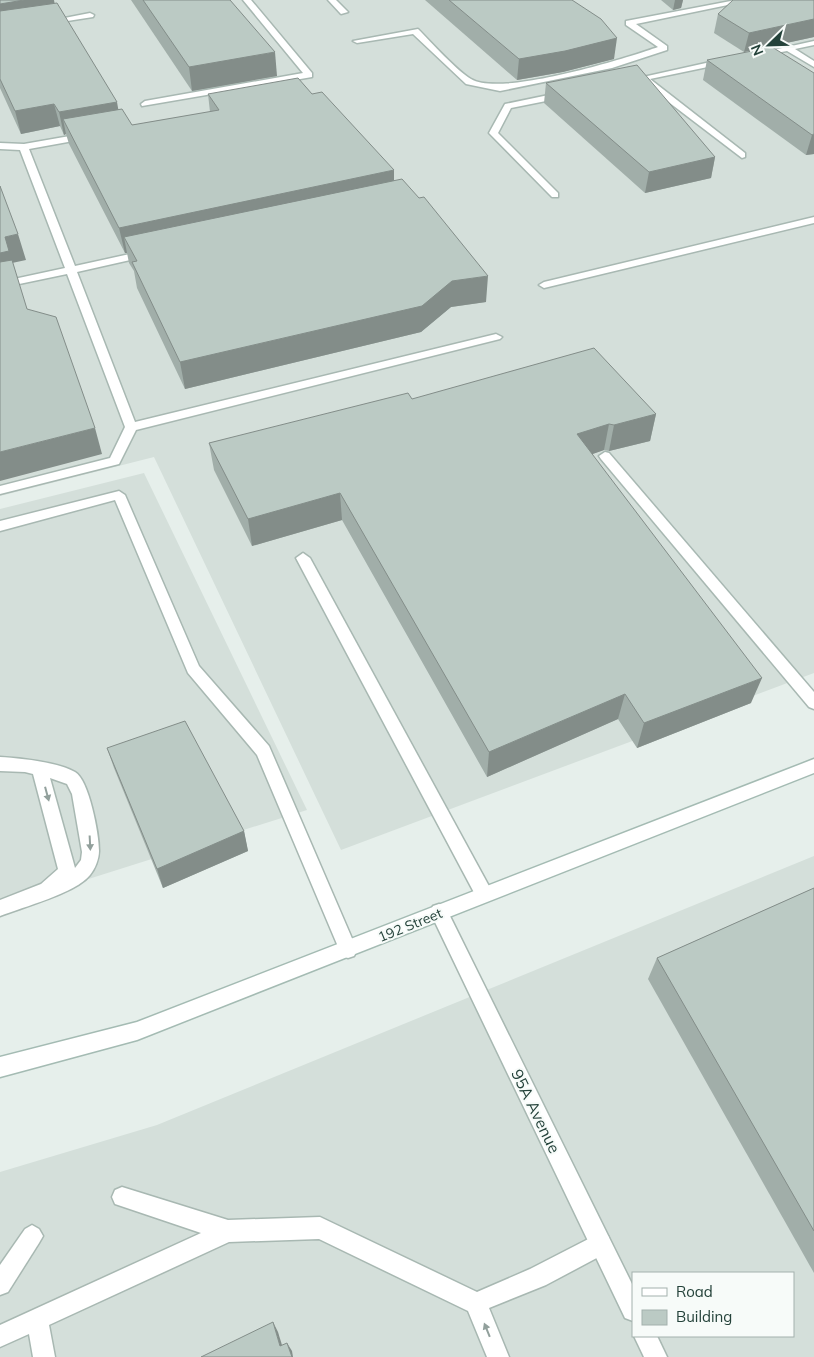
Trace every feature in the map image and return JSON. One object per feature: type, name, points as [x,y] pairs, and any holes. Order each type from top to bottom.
[{"type":"main road","points":[[145,104],[309,75],[247,0]]},
{"type":"main road","points":[[332,0],[344,12]]},
{"type":"main road","points":[[357,41],[415,31],[469,82],[500,88],[612,66],[664,48],[629,23],[748,0]]},
{"type":"main road","points":[[36,24],[90,15]]},
{"type":"main road","points":[[749,56],[814,43]]},
{"type":"main road","points":[[788,48],[814,65]]},
{"type":"main road","points":[[623,82],[730,60]]},
{"type":"main road","points":[[643,78],[742,154]]},
{"type":"main road","points":[[554,195],[493,133],[508,106],[575,92]]},
{"type":"main road","points":[[0,146],[24,147],[102,133]]},
{"type":"main road","points":[[0,490],[115,461],[131,427],[24,147]]},
{"type":"main road","points":[[544,285],[814,220]]},
{"type":"main road","points":[[0,284],[158,251]]},
{"type":"main road","points":[[131,427],[496,337]]},
{"type":"main road","points":[[605,456],[814,703]]},
{"type":"main road","points":[[0,526],[119,495],[193,669],[263,751],[348,950]]},
{"type":"main road","points":[[303,558],[484,894]]},
{"type":"main road","points":[[0,764],[24,765],[40,770],[66,774],[76,783],[92,845],[86,870],[71,882],[0,908]]},
{"type":"main road","name":"192 Street","points":[[0,1067],[137,1031],[814,766]]},
{"type":"main road","points":[[40,770],[67,871],[47,890]]},
{"type":"main road","name":"95A Avenue","points":[[439,912],[632,1308]]},
{"type":"main road","points":[[122,1197],[228,1231],[320,1228],[476,1303],[498,1357]]},
{"type":"main road","points":[[0,1336],[228,1231]]},
{"type":"main road","points":[[0,1284],[32,1236]]},
{"type":"main road","points":[[476,1303],[538,1277],[600,1244]]},
{"type":"main road","points":[[37,1319],[44,1357]]},
{"type":"main road","points":[[646,1337],[656,1357]]},
{"type":"shaded area","points":[[0,0],[814,0],[814,673],[341,850],[154,457],[0,496]]},
{"type":"shaded area","points":[[144,473],[307,810],[0,907],[0,509]]},
{"type":"shaded area","points":[[814,856],[814,1357],[0,1357],[0,1172],[157,1125]]},
{"type":"building","points":[[0,0],[24,0],[0,4]]},
{"type":"building","points":[[143,0],[230,0],[275,52],[189,67]]},
{"type":"building","points":[[449,0],[572,0],[601,19],[617,38],[565,51],[519,59]]},
{"type":"building","points":[[733,0],[814,0],[814,19],[749,33],[718,14]]},
{"type":"building","points":[[57,3],[117,102],[59,112],[54,104],[15,111],[0,79],[0,11]]},
{"type":"building","points":[[772,47],[814,73],[814,134],[812,135],[707,60]]},
{"type":"building","points":[[637,65],[715,157],[649,172],[546,83]]},
{"type":"building","points":[[298,78],[312,94],[322,92],[394,170],[119,228],[63,119],[122,109],[132,125],[219,110],[208,94]]},
{"type":"building","points":[[402,179],[419,198],[424,197],[488,276],[452,281],[422,306],[180,362],[132,262],[137,261],[124,237]]},
{"type":"building","points":[[0,186],[18,234],[5,237],[9,251],[0,253]]},
{"type":"building","points":[[12,260],[27,309],[56,317],[95,428],[0,452],[0,262]]},
{"type":"building","points":[[594,348],[656,414],[614,425],[609,424],[577,434],[762,678],[644,723],[625,694],[489,752],[340,493],[248,519],[209,443],[408,393],[412,399]]},
{"type":"building","points":[[185,721],[244,831],[157,869],[107,748]]},
{"type":"building","points":[[814,888],[814,1231],[657,958]]},
{"type":"building","points":[[273,1322],[280,1346],[287,1343],[292,1357],[201,1357]]}]
